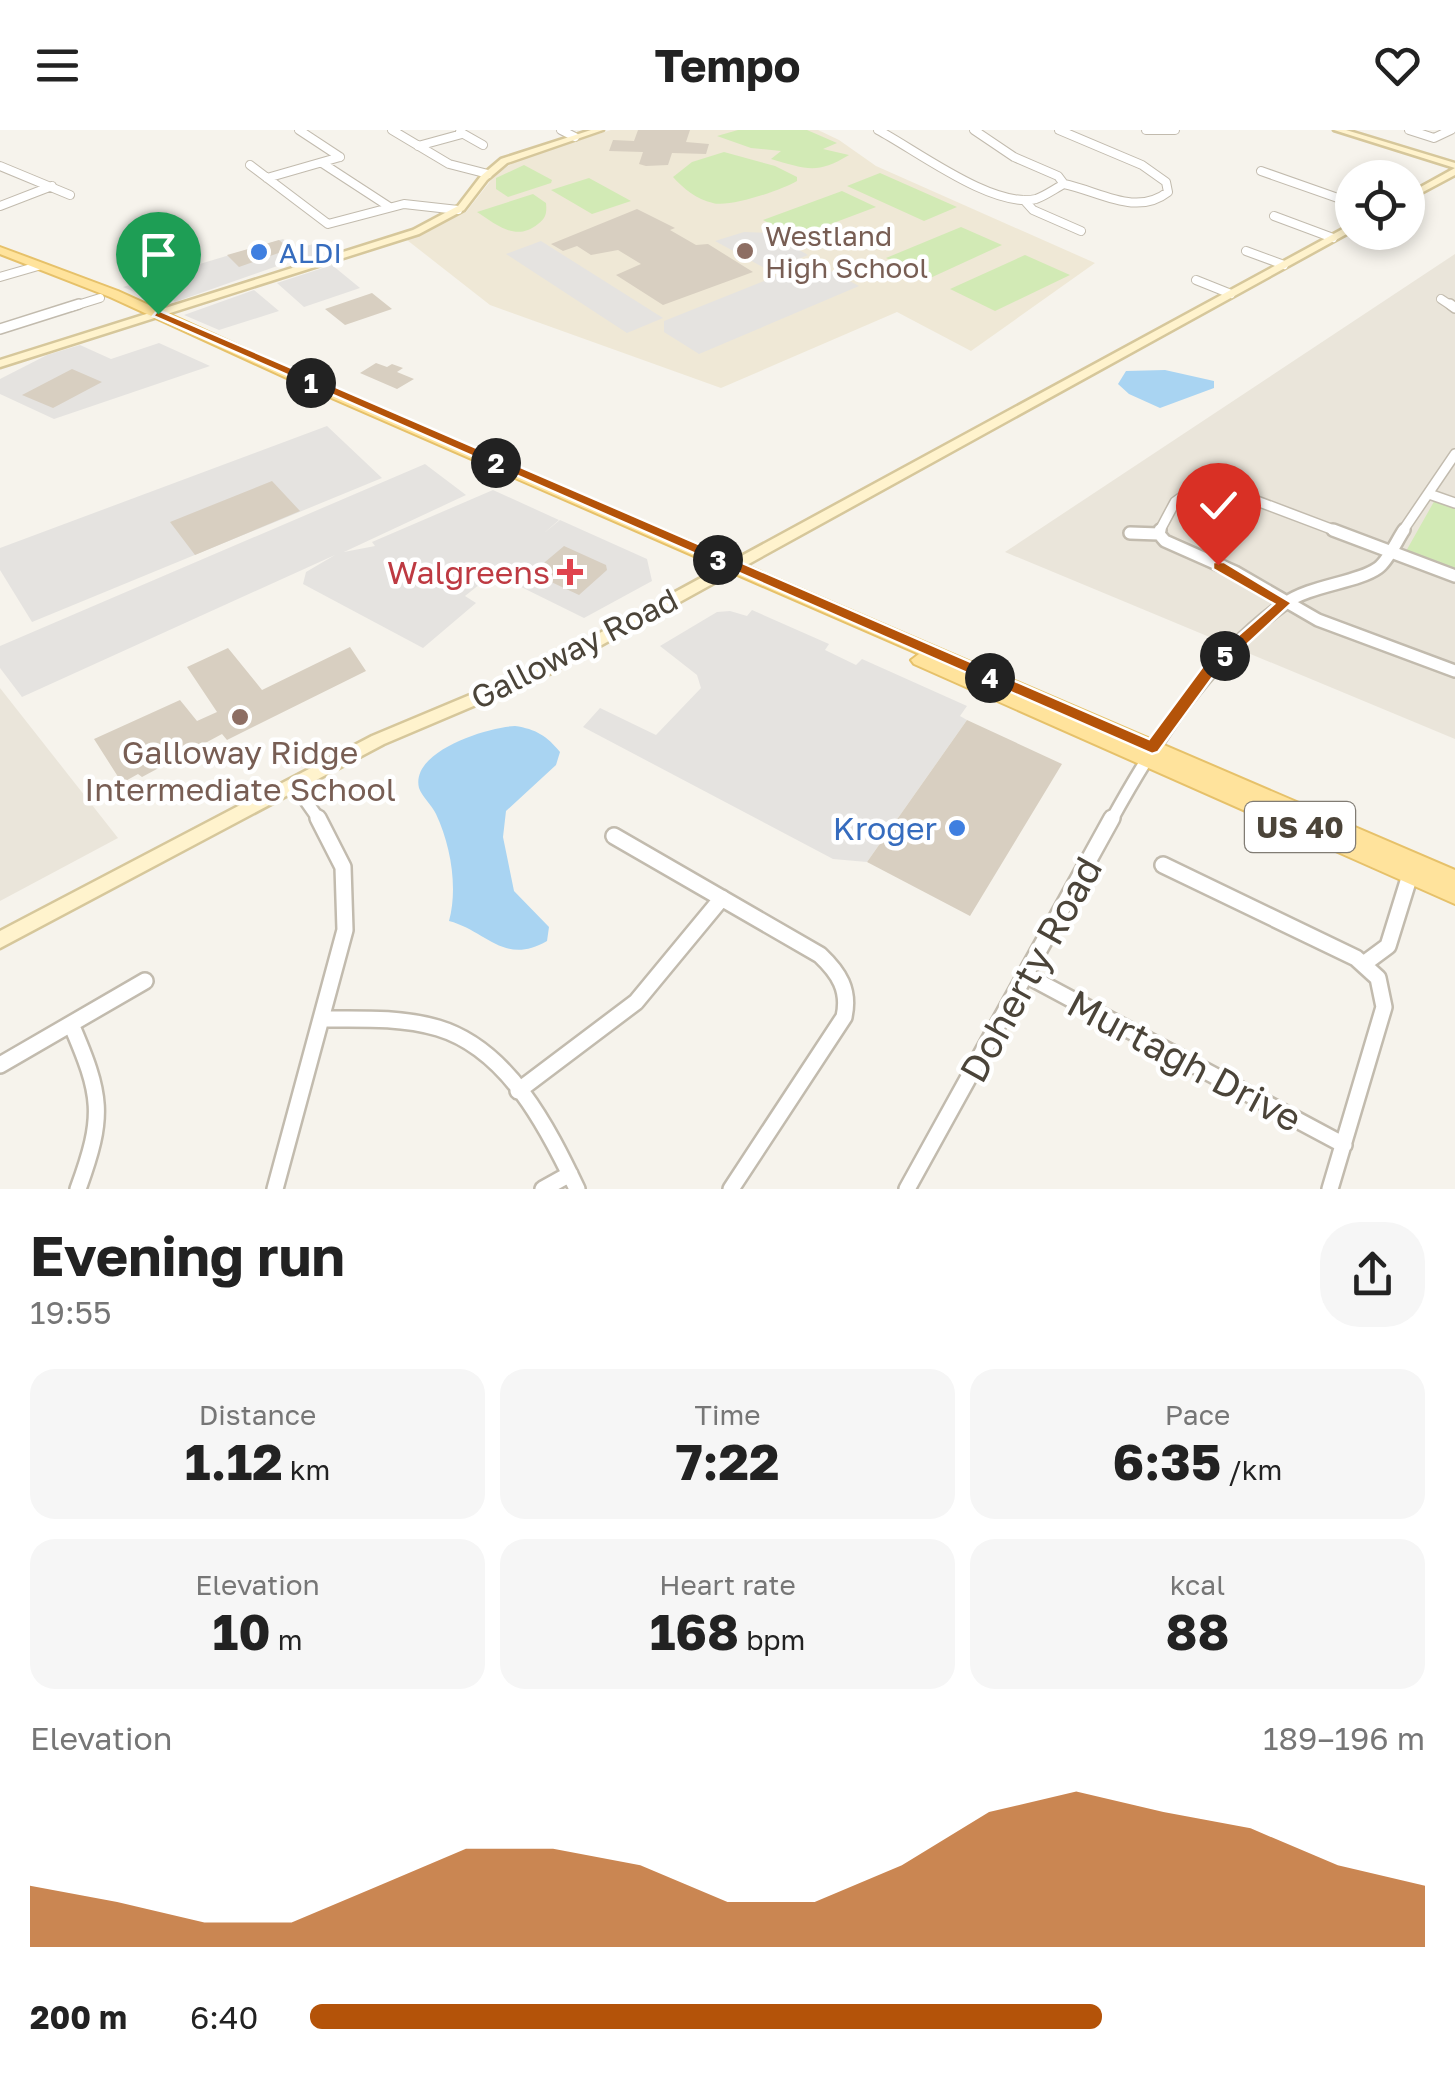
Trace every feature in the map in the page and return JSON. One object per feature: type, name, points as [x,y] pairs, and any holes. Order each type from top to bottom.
[{"type":"main road","name":"US 40","points":[[0,250],[66,278],[100,298],[151,316]]},
{"type":"main road","name":"US 40","points":[[66,278],[84,282],[151,316],[1148,754],[1455,895]]},
{"type":"main road","name":"US 40","points":[[1148,754],[1455,879]]},
{"type":"street","points":[[267,178],[340,158],[299,130]]},
{"type":"street","points":[[392,130],[449,164],[488,174]]},
{"type":"street","points":[[562,130],[575,137]]},
{"type":"street","points":[[0,364],[436,224],[458,210],[488,174],[519,154],[599,130]]},
{"type":"street","points":[[878,130],[920,151],[948,174],[1005,198],[1040,197],[1064,184]]},
{"type":"street","points":[[974,130],[1014,157],[1058,176],[1064,184],[1138,205],[1154,204],[1164,197],[1168,187],[1160,176],[1059,130]]},
{"type":"street","points":[[1146,130],[1175,130]]},
{"type":"street","points":[[1338,130],[1355,132],[1455,168]]},
{"type":"street","points":[[1409,130],[1434,138],[1451,130]]},
{"type":"street","points":[[418,146],[459,132],[483,146]]},
{"type":"street","points":[[322,162],[388,206]]},
{"type":"street","points":[[250,164],[327,223],[388,206],[414,204],[458,210]]},
{"type":"street","points":[[2,168],[70,195]]},
{"type":"street","points":[[1425,187],[1455,168]]},
{"type":"street","points":[[1261,171],[1335,198]]},
{"type":"street","points":[[0,206],[52,186]]},
{"type":"street","points":[[1024,200],[1033,210],[1081,232]]},
{"type":"street","points":[[1274,216],[1334,238]]},
{"type":"street","name":"Galloway Road","points":[[0,940],[378,740],[544,670],[1334,238]]},
{"type":"street","points":[[1246,250],[1284,265]]},
{"type":"street","points":[[0,277],[38,266]]},
{"type":"street","points":[[1196,280],[1231,294]]},
{"type":"street","points":[[0,329],[100,298]]},
{"type":"street","points":[[1441,300],[1455,308]]},
{"type":"street","points":[[1392,552],[1455,454]]},
{"type":"street","points":[[1159,534],[1160,523],[1187,490],[1200,482],[1215,483],[1455,576]]},
{"type":"street","points":[[1429,494],[1455,503]]},
{"type":"street","points":[[1130,533],[1159,534],[1318,620],[1455,671]]},
{"type":"street","name":"Doherty Road","points":[[906,1189],[1148,754],[1209,670],[1285,603],[1308,591],[1366,574],[1378,568],[1392,552]]},
{"type":"street","points":[[274,1189],[345,930],[348,882],[334,841],[294,784]]},
{"type":"street","points":[[614,836],[820,955],[839,974],[846,990],[844,1018],[731,1189]]},
{"type":"street","points":[[1163,865],[1365,963],[1385,992],[1384,1008],[1330,1189]]},
{"type":"street","points":[[1365,963],[1388,946],[1410,874]]},
{"type":"street","points":[[518,1091],[636,1002],[722,898]]},
{"type":"street","name":"Murtagh Drive","points":[[1026,974],[1344,1145]]},
{"type":"street","points":[[0,1065],[145,981]]},
{"type":"street","points":[[321,1020],[393,1020],[455,1034],[481,1051],[518,1091],[554,1141],[574,1182],[542,1189]]},
{"type":"street","points":[[71,1024],[96,1081],[101,1110],[78,1189]]},
{"type":"shaded area","name":"Westland High School","points":[[611,130],[818,130],[876,166],[1095,263],[971,351],[897,312],[721,388],[490,305],[407,240],[466,212],[496,174],[519,159]]},
{"type":"shaded area","points":[[744,232],[769,233],[808,255],[770,271],[715,241]]},
{"type":"shaded area","points":[[283,239],[297,249],[313,244],[327,255],[305,261],[300,258],[175,302],[171,298],[160,303],[123,287]]},
{"type":"shaded area","points":[[541,241],[663,318],[627,333],[506,254]]},
{"type":"shaded area","points":[[1455,254],[1455,739],[1005,552]]},
{"type":"shaded area","points":[[332,265],[360,288],[304,307],[277,283]]},
{"type":"shaded area","points":[[799,267],[823,267],[859,286],[699,354],[664,332],[664,321]]},
{"type":"shaded area","points":[[254,290],[279,311],[219,330],[184,315]]},
{"type":"shaded area","points":[[159,343],[210,366],[54,419],[0,394],[0,379],[47,355],[80,345],[111,359]]},
{"type":"shaded area","points":[[327,426],[382,478],[32,622],[0,570],[0,548]]},
{"type":"shaded area","points":[[425,464],[466,495],[344,552],[375,546],[372,542],[493,490],[559,520],[544,533],[560,520],[647,559],[652,581],[584,618],[501,577],[507,572],[500,568],[465,596],[476,603],[423,648],[303,584],[306,572],[335,555],[22,697],[0,668],[0,646]]},
{"type":"shaded area","points":[[752,610],[829,644],[825,650],[856,665],[862,659],[967,706],[960,716],[967,720],[867,862],[833,859],[583,727],[600,708],[656,735],[701,688],[697,675],[660,646],[717,612],[747,616]]},
{"type":"shaded area","points":[[0,688],[118,838],[0,901]]},
{"type":"green space","points":[[738,130],[807,130],[837,143],[823,149],[849,155],[811,168],[771,159],[781,151],[751,148],[717,136]]},
{"type":"green space","points":[[724,152],[775,166],[797,177],[797,181],[755,197],[721,204],[696,196],[673,177],[692,162]]},
{"type":"green space","points":[[524,165],[552,180],[551,183],[508,197],[496,189],[496,178]]},
{"type":"green space","points":[[880,173],[957,207],[924,221],[847,186]]},
{"type":"green space","points":[[589,178],[631,201],[592,214],[551,190]]},
{"type":"green space","points":[[842,191],[876,207],[796,237],[763,220]]},
{"type":"green space","points":[[533,194],[546,203],[545,215],[522,232],[507,230],[477,212]]},
{"type":"green space","points":[[961,227],[1002,245],[928,279],[886,258]]},
{"type":"green space","points":[[1025,255],[1070,275],[995,311],[950,289]]},
{"type":"green space","points":[[1436,498],[1455,505],[1455,572],[1405,553]]},
{"type":"water","points":[[1165,370],[1214,381],[1214,388],[1160,408],[1129,394],[1118,384],[1126,371]]},
{"type":"water","points":[[515,726],[540,734],[560,752],[556,765],[506,811],[503,837],[514,891],[549,927],[547,941],[519,950],[496,944],[449,921],[453,881],[449,853],[436,814],[419,788],[419,775],[438,752],[470,736]]},
{"type":"building","points":[[638,130],[690,130],[686,142],[709,144],[706,154],[672,153],[668,165],[639,164],[643,152],[609,151],[613,140],[634,141]]},
{"type":"building","name":"Westland High School","points":[[637,209],[675,228],[670,230],[696,245],[708,244],[753,272],[663,305],[616,275],[641,264],[618,250],[591,255],[577,246],[563,251],[551,244]]},
{"type":"building","name":"ALDI","points":[[279,240],[290,249],[239,267],[227,255]]},
{"type":"building","points":[[372,293],[392,309],[345,325],[325,309]]},
{"type":"building","points":[[376,363],[403,368],[397,372],[414,379],[397,389],[360,373]]},
{"type":"building","points":[[72,369],[102,382],[53,408],[22,395]]},
{"type":"building","points":[[272,481],[300,511],[195,555],[170,522]]},
{"type":"building","name":"Walgreens","points":[[564,546],[606,565],[607,570],[579,595],[532,573]]},
{"type":"building","name":"Galloway Ridge Intermediate School","points":[[350,647],[366,671],[227,740],[222,734],[142,777],[138,774],[122,783],[94,739],[180,700],[197,721],[217,712],[187,667],[228,648],[262,690]]},
{"type":"building","name":"Kroger","points":[[967,720],[1062,764],[970,916],[867,862]]},
{"type":"place","name":"Westland High School","points":[[745,251]]},
{"type":"place","name":"ALDI","points":[[259,252]]},
{"type":"place","name":"Walgreens","points":[[570,572]]},
{"type":"place","name":"Galloway Ridge Intermediate School","points":[[240,717]]},
{"type":"place","name":"Kroger","points":[[957,828]]},
{"type":"route","points":[[158,314],[1152,748],[1209,670],[1285,603],[1218,565]]}]
